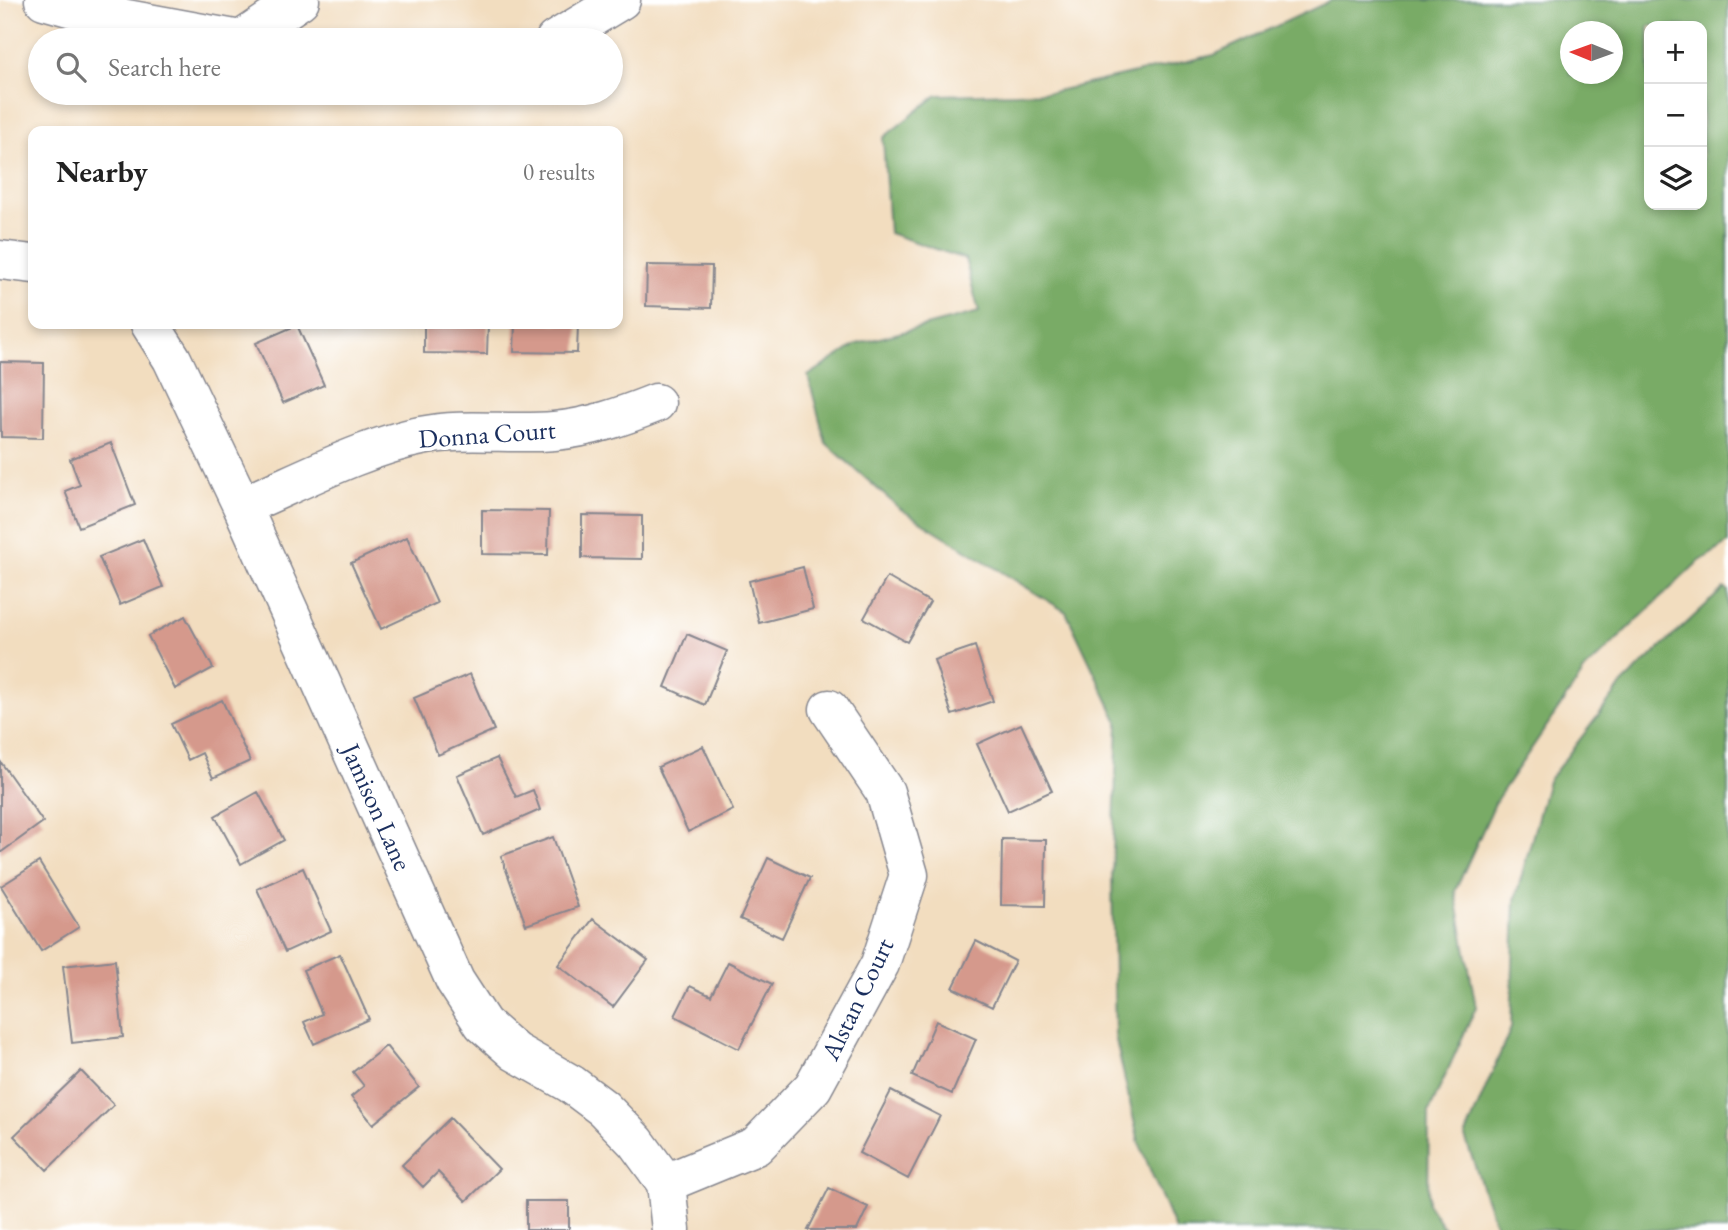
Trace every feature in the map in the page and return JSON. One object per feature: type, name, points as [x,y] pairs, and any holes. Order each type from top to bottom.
[{"type":"street","points":[[44,0],[83,11],[175,28]]},
{"type":"street","points":[[258,28],[300,0]]},
{"type":"street","points":[[575,28],[621,0]]},
{"type":"street","points":[[0,260],[28,263]]},
{"type":"street","name":"Jamison Lane","points":[[153,329],[172,359],[242,506],[455,981],[483,1024],[514,1052],[571,1084],[603,1108],[636,1142],[666,1183]]},
{"type":"street","name":"Donna Court","points":[[242,506],[357,457],[421,436],[564,429],[614,419],[656,403]]},
{"type":"street","name":"Alstan Court","points":[[666,1183],[756,1146],[813,1087],[880,964],[909,875],[885,792],[829,709]]},
{"type":"street","points":[[666,1183],[671,1230]]},
{"type":"green space","points":[[1332,0],[1728,0],[1728,543],[1697,563],[1585,670],[1497,799],[1455,891],[1476,1007],[1429,1112],[1428,1204],[1445,1230],[1175,1230],[1139,1143],[1115,1036],[1112,876],[1118,722],[1066,612],[899,508],[826,443],[808,376],[857,344],[979,312],[965,259],[889,233],[883,138],[937,95],[1052,92],[1214,55]]},
{"type":"green space","points":[[1724,588],[1728,591],[1728,1117],[1724,1132],[1728,1145],[1728,1230],[1497,1230],[1465,1137],[1511,1028],[1515,900],[1548,781],[1624,682]]},
{"type":"building","points":[[647,265],[712,266],[711,308],[646,306]]},
{"type":"building","points":[[288,329],[299,329],[324,385],[283,403],[256,343]]},
{"type":"building","points":[[424,329],[488,329],[487,354],[424,353]]},
{"type":"building","points":[[515,329],[578,329],[577,353],[514,352]]},
{"type":"building","points":[[0,362],[44,363],[43,438],[1,437]]},
{"type":"building","points":[[111,443],[135,505],[79,527],[65,491],[80,485],[70,459]]},
{"type":"building","points":[[482,510],[549,511],[548,555],[482,554]]},
{"type":"building","points":[[582,515],[642,516],[642,559],[582,558]]},
{"type":"building","points":[[407,537],[437,603],[381,629],[351,563]]},
{"type":"building","points":[[143,539],[163,587],[120,605],[99,557]]},
{"type":"building","points":[[803,567],[813,609],[759,623],[749,581]]},
{"type":"building","points":[[887,577],[930,602],[907,642],[864,618]]},
{"type":"building","points":[[185,616],[213,668],[175,689],[148,636]]},
{"type":"building","points":[[687,634],[727,651],[705,705],[665,687]]},
{"type":"building","points":[[975,646],[993,701],[952,715],[934,660]]},
{"type":"building","points":[[470,674],[494,730],[438,755],[414,698]]},
{"type":"building","points":[[222,700],[250,761],[213,778],[202,753],[188,760],[171,724]]},
{"type":"building","points":[[1021,724],[1052,791],[1008,811],[977,744]]},
{"type":"building","points":[[703,746],[733,810],[688,832],[658,767]]},
{"type":"building","points":[[497,758],[516,797],[533,790],[540,810],[483,835],[457,775]]},
{"type":"building","points":[[0,761],[43,822],[0,853]]},
{"type":"building","points":[[258,792],[284,840],[241,864],[215,816]]},
{"type":"building","points":[[553,837],[578,907],[526,925],[501,856]]},
{"type":"building","points":[[1002,839],[1046,840],[1045,906],[1001,905]]},
{"type":"building","points":[[768,858],[810,878],[782,938],[740,919]]},
{"type":"building","points":[[39,862],[79,927],[41,951],[1,886]]},
{"type":"building","points":[[303,868],[331,931],[285,952],[257,889]]},
{"type":"building","points":[[593,919],[648,960],[613,1007],[558,965]]},
{"type":"building","points":[[976,941],[1015,961],[992,1007],[953,988]]},
{"type":"building","points":[[340,954],[369,1019],[314,1044],[304,1022],[322,1014],[303,970]]},
{"type":"building","points":[[115,960],[123,1037],[72,1043],[63,966]]},
{"type":"building","points":[[728,962],[772,984],[739,1049],[675,1016],[690,986],[711,996]]},
{"type":"building","points":[[936,1021],[976,1039],[952,1094],[912,1076]]},
{"type":"building","points":[[386,1046],[419,1087],[373,1124],[351,1097],[364,1086],[353,1072]]},
{"type":"building","points":[[81,1071],[114,1105],[47,1170],[14,1136]]},
{"type":"building","points":[[891,1091],[940,1116],[908,1179],[859,1153]]},
{"type":"building","points":[[450,1118],[499,1169],[466,1201],[438,1172],[423,1187],[402,1165]]},
{"type":"building","points":[[829,1188],[868,1207],[857,1230],[808,1230]]},
{"type":"building","points":[[526,1201],[569,1201],[569,1230],[526,1230]]}]
